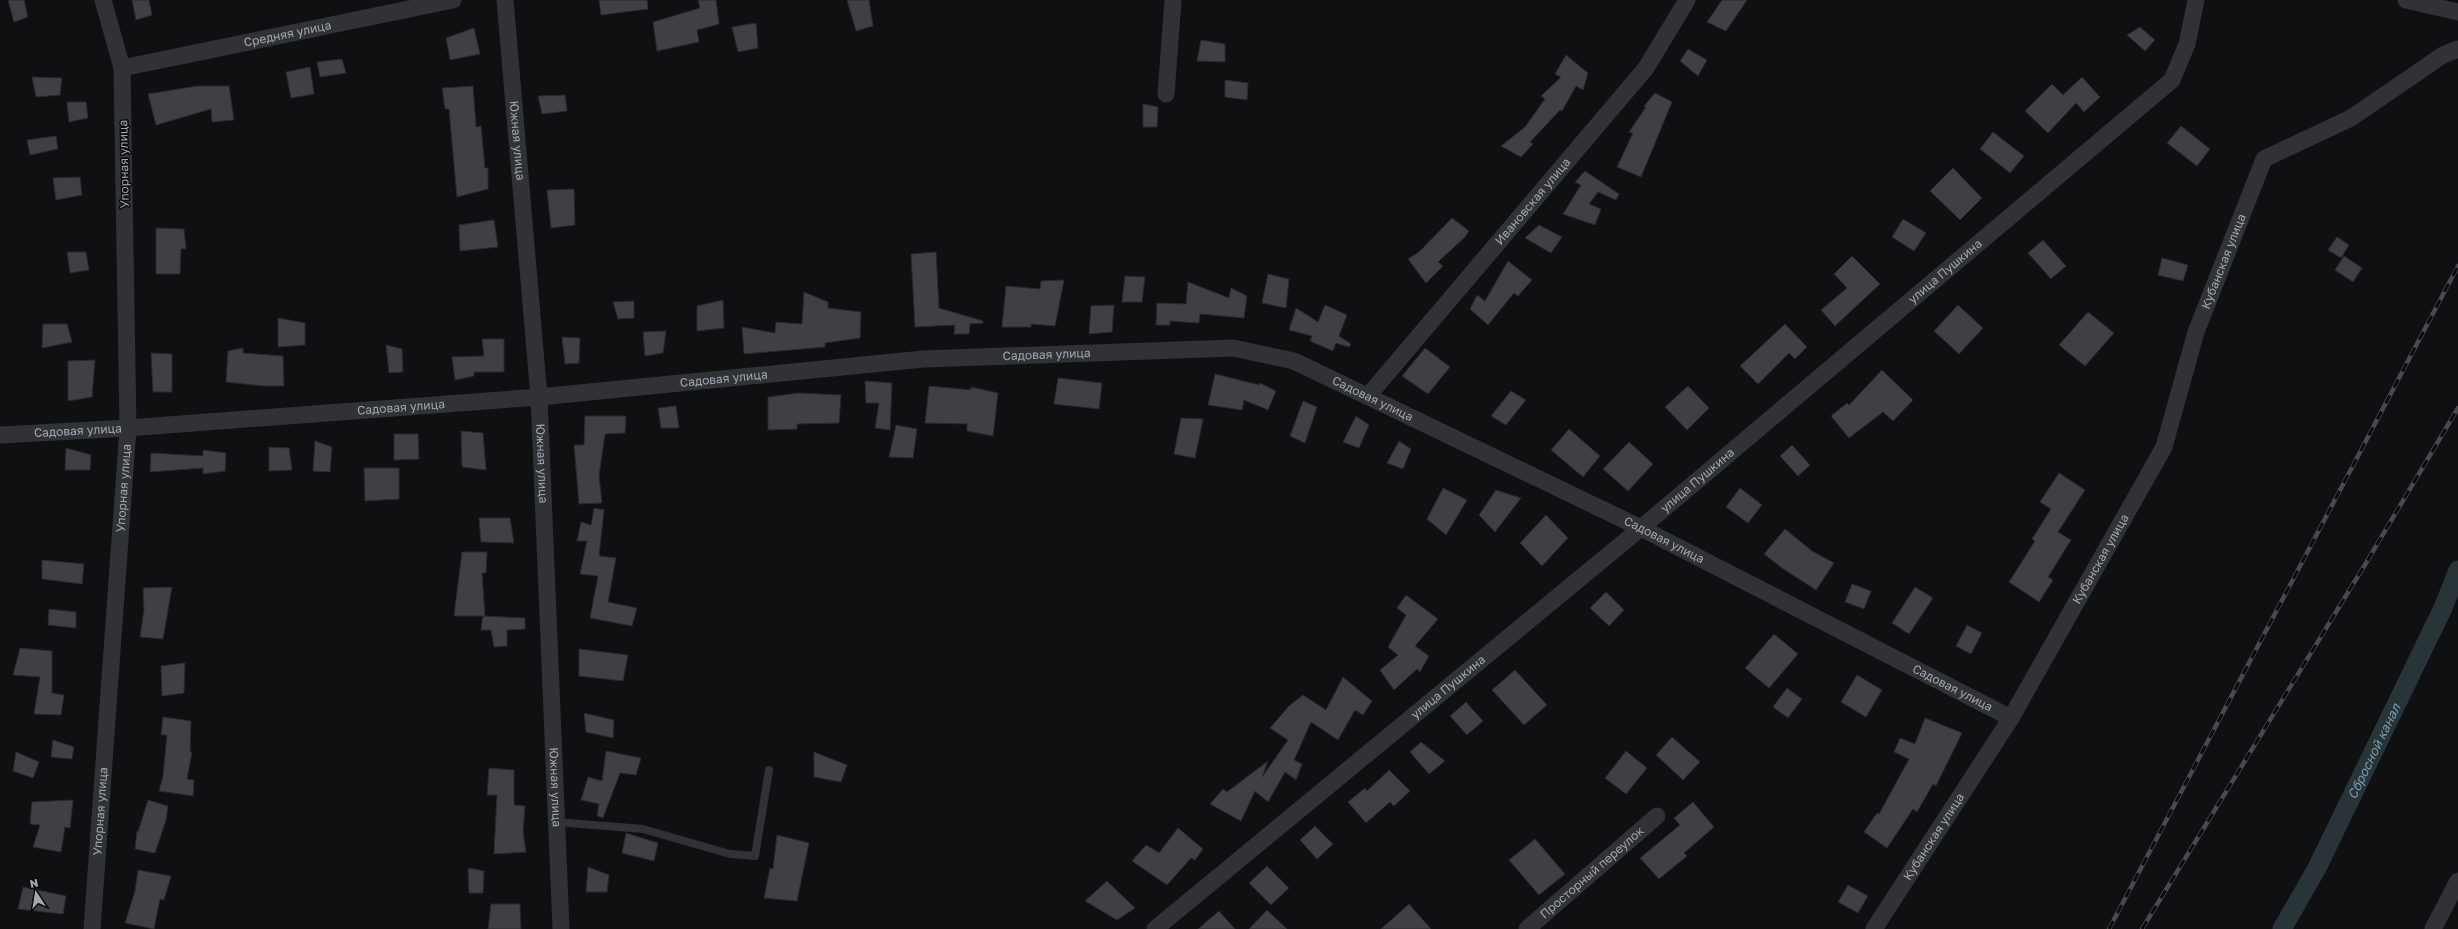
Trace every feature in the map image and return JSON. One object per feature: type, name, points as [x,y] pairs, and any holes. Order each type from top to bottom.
[{"type":"street","name":"Упорная улица","points":[[92,929],[128,428],[122,68],[103,0]]},
{"type":"street","name":"Средняя улица","points":[[122,68],[453,0]]},
{"type":"street","name":"Южная улица","points":[[505,0],[539,397],[561,929]]},
{"type":"street","points":[[1166,94],[1173,0]]},
{"type":"street","name":"Ивановская улица","points":[[1368,396],[1646,68],[1687,0]]},
{"type":"street","name":"улица Пушкина","points":[[1155,929],[1641,528],[2172,80],[2187,44],[2196,0]]},
{"type":"street","points":[[2406,0],[2458,12]]},
{"type":"street","name":"Кубанская улица","points":[[1874,929],[2011,718],[2164,447],[2196,332],[2264,159],[2351,118],[2443,55],[2458,49]]},
{"type":"street","name":"Садовая улица","points":[[0,435],[128,428],[539,397],[923,359],[1234,348],[1294,361],[1368,396],[1641,528],[2011,718]]},
{"type":"street","name":"Просторный переулок","points":[[1527,929],[1657,816]]},
{"type":"street","points":[[2433,929],[2458,881]]},
{"type":"lane","points":[[557,822],[643,829],[730,854],[755,856],[769,770]]},
{"type":"building","points":[[8,0],[24,0],[28,17],[14,22]]},
{"type":"building","points":[[132,0],[149,0],[152,15],[136,20]]},
{"type":"building","points":[[599,0],[647,0],[648,9],[601,15]]},
{"type":"building","points":[[698,0],[716,0],[719,24],[697,30],[699,42],[657,51],[653,22],[700,8]]},
{"type":"building","points":[[847,0],[869,0],[873,26],[856,31]]},
{"type":"building","points":[[1722,0],[1747,0],[1726,31],[1707,22]]},
{"type":"building","points":[[756,23],[758,48],[738,52],[732,27]]},
{"type":"building","points":[[2140,27],[2155,40],[2145,51],[2127,35]]},
{"type":"building","points":[[474,28],[480,54],[450,60],[446,38]]},
{"type":"building","points":[[1201,40],[1225,44],[1225,62],[1197,61]]},
{"type":"building","points":[[1688,49],[1707,60],[1698,76],[1680,61]]},
{"type":"building","points":[[1566,55],[1588,73],[1583,90],[1576,86],[1562,111],[1560,110],[1530,142],[1533,144],[1521,157],[1501,146],[1525,127],[1545,99],[1541,96],[1561,77],[1555,74]]},
{"type":"building","points":[[342,59],[346,73],[320,77],[317,62]]},
{"type":"building","points":[[310,67],[314,94],[291,98],[286,72]]},
{"type":"building","points":[[32,77],[62,78],[60,95],[36,97]]},
{"type":"building","points":[[2082,77],[2100,97],[2084,112],[2076,103],[2048,133],[2025,111],[2052,84],[2063,95]]},
{"type":"building","points":[[1225,80],[1248,83],[1247,100],[1225,97]]},
{"type":"building","points":[[197,86],[229,86],[234,120],[212,122],[211,109],[156,125],[148,94]]},
{"type":"building","points":[[473,86],[476,127],[481,126],[485,168],[488,168],[488,189],[457,197],[449,109],[445,109],[442,88]]},
{"type":"building","points":[[1655,93],[1672,102],[1641,177],[1617,167],[1633,133],[1629,132],[1646,107],[1644,106]]},
{"type":"building","points":[[565,95],[567,111],[542,114],[538,96]]},
{"type":"building","points":[[67,102],[86,102],[88,118],[69,122]]},
{"type":"building","points":[[1143,104],[1158,107],[1157,127],[1143,127]]},
{"type":"building","points":[[2181,126],[2210,149],[2197,166],[2167,143]]},
{"type":"building","points":[[1993,132],[2024,156],[2010,173],[1980,149]]},
{"type":"building","points":[[56,136],[58,149],[30,155],[27,140]]},
{"type":"building","points":[[1953,168],[1982,198],[1960,220],[1930,191]]},
{"type":"building","points":[[1585,171],[1619,194],[1616,200],[1598,192],[1589,204],[1601,209],[1595,225],[1563,214],[1581,185],[1575,182]]},
{"type":"building","points":[[80,177],[82,195],[56,200],[53,178]]},
{"type":"building","points":[[574,189],[575,225],[551,228],[547,190]]},
{"type":"building","points":[[1452,218],[1469,231],[1465,237],[1438,262],[1443,266],[1426,283],[1408,259],[1419,252]]},
{"type":"building","points":[[1903,219],[1926,233],[1914,251],[1892,237]]},
{"type":"building","points":[[494,220],[498,247],[460,251],[459,225]]},
{"type":"building","points":[[1539,225],[1562,237],[1551,253],[1525,238]]},
{"type":"building","points":[[156,228],[184,229],[186,249],[181,249],[180,274],[156,274]]},
{"type":"building","points":[[2337,237],[2349,245],[2341,258],[2328,250]]},
{"type":"building","points":[[2043,240],[2066,266],[2051,279],[2028,253]]},
{"type":"building","points":[[67,252],[86,252],[89,270],[70,273]]},
{"type":"building","points":[[936,252],[939,308],[983,321],[983,323],[970,324],[969,334],[954,334],[955,325],[915,327],[911,254]]},
{"type":"building","points":[[1852,256],[1880,284],[1835,326],[1821,310],[1847,288],[1834,274]]},
{"type":"building","points":[[2344,256],[2362,268],[2353,282],[2335,270]]},
{"type":"building","points":[[2162,258],[2188,265],[2183,281],[2158,275]]},
{"type":"building","points":[[1508,261],[1532,280],[1518,296],[1514,293],[1488,325],[1470,309],[1477,295],[1485,301]]},
{"type":"building","points":[[1268,274],[1289,279],[1286,308],[1262,303]]},
{"type":"building","points":[[1125,276],[1145,277],[1142,302],[1122,302]]},
{"type":"building","points":[[1064,280],[1055,326],[1031,324],[1031,327],[1002,327],[1006,286],[1040,289],[1041,281]]},
{"type":"building","points":[[1188,282],[1229,298],[1231,288],[1247,296],[1244,318],[1200,314],[1199,323],[1170,321],[1170,325],[1156,325],[1157,303],[1186,304]]},
{"type":"building","points":[[804,292],[828,302],[828,308],[861,312],[860,338],[825,343],[825,347],[744,354],[742,327],[775,333],[776,322],[802,324]]},
{"type":"building","points":[[723,300],[724,328],[697,331],[697,306]]},
{"type":"building","points":[[634,301],[634,318],[618,319],[613,302]]},
{"type":"building","points":[[1114,305],[1112,332],[1089,334],[1091,306]]},
{"type":"building","points":[[1325,305],[1347,315],[1339,336],[1351,344],[1349,347],[1336,343],[1333,351],[1310,341],[1312,336],[1289,330],[1296,308],[1318,322]]},
{"type":"building","points":[[1958,305],[1983,328],[1959,354],[1934,331]]},
{"type":"building","points":[[2088,312],[2114,333],[2085,366],[2059,345]]},
{"type":"building","points":[[278,318],[305,323],[305,345],[278,347]]},
{"type":"building","points":[[43,324],[67,324],[72,342],[42,348]]},
{"type":"building","points":[[1785,324],[1807,347],[1795,359],[1789,353],[1758,384],[1740,366]]},
{"type":"building","points":[[666,331],[663,353],[645,356],[643,332]]},
{"type":"building","points":[[562,337],[580,338],[579,363],[565,364]]},
{"type":"building","points":[[482,339],[504,339],[504,372],[474,372],[474,376],[455,380],[452,357],[484,356]]},
{"type":"building","points":[[386,345],[402,349],[403,372],[389,373]]},
{"type":"building","points":[[243,348],[243,353],[283,356],[284,386],[263,386],[226,382],[228,351]]},
{"type":"building","points":[[1425,348],[1450,367],[1428,394],[1402,376]]},
{"type":"building","points":[[151,353],[172,354],[172,392],[153,392]]},
{"type":"building","points":[[95,360],[92,397],[68,401],[68,361]]},
{"type":"building","points":[[1882,370],[1913,400],[1893,421],[1883,412],[1849,438],[1831,416],[1847,403],[1849,405]]},
{"type":"building","points":[[1215,374],[1259,385],[1260,383],[1276,391],[1268,410],[1244,400],[1242,410],[1208,405]]},
{"type":"building","points":[[1058,378],[1102,383],[1099,409],[1054,404]]},
{"type":"building","points":[[865,381],[892,383],[890,430],[875,428],[879,403],[866,403]]},
{"type":"building","points":[[929,386],[971,390],[971,387],[998,393],[993,436],[967,431],[967,424],[925,423]]},
{"type":"building","points":[[1688,386],[1709,408],[1687,430],[1665,407]]},
{"type":"building","points":[[1511,391],[1526,400],[1506,425],[1491,416]]},
{"type":"building","points":[[799,393],[841,395],[839,423],[797,424],[797,429],[768,430],[768,397]]},
{"type":"building","points":[[1303,401],[1317,407],[1305,443],[1290,436]]},
{"type":"building","points":[[676,406],[679,428],[661,428],[658,408]]},
{"type":"building","points":[[585,416],[626,416],[625,433],[605,434],[599,475],[602,503],[579,504],[574,445],[584,445]]},
{"type":"building","points":[[1356,416],[1369,425],[1359,448],[1343,442]]},
{"type":"building","points":[[1181,418],[1203,419],[1195,458],[1174,454]]},
{"type":"building","points":[[896,425],[917,429],[913,458],[889,457]]},
{"type":"building","points":[[1569,429],[1600,456],[1583,477],[1551,450]]},
{"type":"building","points":[[461,431],[483,433],[486,470],[462,467]]},
{"type":"building","points":[[394,434],[418,434],[419,459],[394,460]]},
{"type":"building","points":[[315,441],[332,447],[330,472],[313,471]]},
{"type":"building","points":[[1399,441],[1411,449],[1403,469],[1387,463]]},
{"type":"building","points":[[1629,442],[1653,464],[1628,491],[1603,469]]},
{"type":"building","points":[[1792,445],[1810,465],[1798,476],[1780,456]]},
{"type":"building","points":[[269,447],[289,448],[292,470],[269,471]]},
{"type":"building","points":[[66,448],[91,455],[90,470],[65,470]]},
{"type":"building","points":[[203,450],[226,453],[225,471],[203,474],[203,468],[150,472],[151,453],[203,456]]},
{"type":"building","points":[[364,468],[399,468],[399,499],[365,501]]},
{"type":"building","points":[[2059,473],[2085,490],[2058,532],[2071,540],[2048,577],[2053,580],[2039,602],[2009,582],[2035,541],[2032,539],[2051,509],[2040,502]]},
{"type":"building","points":[[1443,488],[1467,500],[1446,535],[1427,519]]},
{"type":"building","points":[[1740,488],[1762,505],[1748,523],[1726,507]]},
{"type":"building","points":[[1496,490],[1521,498],[1495,532],[1479,515]]},
{"type":"building","points":[[594,508],[604,510],[599,556],[616,558],[608,602],[637,608],[632,626],[590,618],[598,576],[580,574],[587,541],[577,541],[581,522],[591,525]]},
{"type":"building","points":[[1546,515],[1568,538],[1542,566],[1520,543]]},
{"type":"building","points":[[479,518],[510,518],[514,543],[481,542]]},
{"type":"building","points":[[1785,529],[1812,551],[1834,563],[1816,590],[1782,568],[1764,554]]},
{"type":"building","points":[[462,552],[487,552],[486,573],[482,573],[485,616],[454,616]]},
{"type":"building","points":[[42,560],[84,564],[82,584],[42,579]]},
{"type":"building","points":[[1852,584],[1871,591],[1864,609],[1845,602]]},
{"type":"building","points":[[172,587],[163,639],[140,637],[144,610],[143,588]]},
{"type":"building","points":[[1915,587],[1933,598],[1909,634],[1892,623]]},
{"type":"building","points":[[1606,592],[1624,610],[1609,626],[1590,608]]},
{"type":"building","points":[[1406,595],[1438,619],[1415,646],[1429,656],[1420,672],[1417,669],[1394,690],[1380,670],[1398,655],[1388,647],[1406,615],[1397,608]]},
{"type":"building","points":[[49,609],[76,612],[76,628],[48,625]]},
{"type":"building","points":[[483,616],[525,618],[525,629],[507,630],[507,646],[494,647],[491,630],[481,630]]},
{"type":"building","points":[[1967,625],[1982,633],[1971,654],[1956,646]]},
{"type":"building","points":[[1774,634],[1798,654],[1769,688],[1745,668]]},
{"type":"building","points":[[20,648],[52,651],[52,693],[64,695],[61,715],[34,714],[40,677],[13,675]]},
{"type":"building","points":[[579,649],[628,655],[623,681],[579,676]]},
{"type":"building","points":[[185,663],[184,693],[162,696],[161,666]]},
{"type":"building","points":[[1515,670],[1547,705],[1524,725],[1492,690]]},
{"type":"building","points":[[1857,675],[1882,690],[1866,717],[1841,702]]},
{"type":"building","points":[[1343,677],[1372,701],[1363,715],[1355,710],[1338,740],[1311,722],[1294,760],[1302,764],[1296,780],[1285,772],[1268,802],[1255,791],[1241,821],[1210,804],[1223,789],[1227,792],[1268,761],[1262,777],[1288,740],[1270,728],[1289,706],[1303,695],[1326,710]]},
{"type":"building","points":[[1787,688],[1802,699],[1788,718],[1773,707]]},
{"type":"building","points":[[1466,702],[1483,721],[1467,735],[1450,716]]},
{"type":"building","points":[[584,713],[614,720],[613,738],[586,732]]},
{"type":"building","points":[[163,717],[191,721],[190,752],[192,752],[187,779],[194,780],[193,796],[159,791],[163,776],[167,735],[161,735]]},
{"type":"building","points":[[1925,718],[1962,733],[1936,786],[1933,784],[1917,812],[1913,809],[1887,848],[1864,832],[1877,813],[1879,814],[1909,759],[1894,752],[1900,738],[1915,744]]},
{"type":"building","points":[[1672,737],[1700,762],[1683,780],[1656,755]]},
{"type":"building","points":[[53,740],[74,747],[72,759],[51,757]]},
{"type":"building","points":[[1421,742],[1445,761],[1429,774],[1410,752]]},
{"type":"building","points":[[606,751],[641,758],[636,775],[620,773],[603,818],[597,816],[599,804],[581,800],[588,777],[602,781]]},
{"type":"building","points":[[1626,751],[1647,768],[1626,794],[1605,778]]},
{"type":"building","points":[[16,752],[39,762],[33,778],[13,771]]},
{"type":"building","points":[[814,752],[847,765],[841,782],[814,777]]},
{"type":"building","points":[[489,768],[514,770],[514,805],[525,806],[523,832],[526,852],[494,854],[497,795],[487,795]]},
{"type":"building","points":[[1389,770],[1410,791],[1394,806],[1390,802],[1366,823],[1348,802],[1365,788],[1367,791]]},
{"type":"building","points":[[73,800],[70,828],[65,827],[61,852],[33,847],[40,825],[30,824],[32,802]]},
{"type":"building","points":[[148,800],[168,806],[166,820],[155,853],[135,849],[137,831],[138,832]]},
{"type":"building","points":[[1693,802],[1714,827],[1684,853],[1687,856],[1659,879],[1640,858],[1680,825],[1674,818]]},
{"type":"building","points":[[1315,826],[1333,844],[1317,859],[1300,840]]},
{"type":"building","points":[[1178,828],[1203,849],[1195,860],[1191,858],[1167,885],[1132,861],[1146,845],[1159,853]]},
{"type":"building","points":[[626,833],[658,843],[654,861],[622,853]]},
{"type":"building","points":[[777,835],[809,843],[797,901],[764,898],[770,868],[773,869]]},
{"type":"building","points":[[1535,839],[1565,874],[1539,895],[1509,860]]},
{"type":"building","points":[[1267,866],[1289,888],[1271,905],[1249,883]]},
{"type":"building","points":[[588,867],[609,875],[607,892],[586,892]]},
{"type":"building","points":[[468,868],[484,871],[483,893],[469,893]]},
{"type":"building","points":[[138,870],[171,876],[164,900],[160,899],[154,929],[125,923],[135,891]]},
{"type":"building","points":[[1107,881],[1135,908],[1117,920],[1085,901]]},
{"type":"building","points":[[1848,885],[1868,896],[1858,913],[1838,902]]},
{"type":"building","points":[[23,887],[66,896],[63,914],[18,909]]},
{"type":"building","points":[[491,904],[520,904],[521,929],[488,929]]},
{"type":"building","points":[[1409,904],[1431,929],[1381,929]]},
{"type":"building","points":[[1267,910],[1287,929],[1249,929]]},
{"type":"building","points":[[1219,911],[1235,929],[1198,929]]},
{"type":"waterway","name":"Сбросной канал","points":[[2282,929],[2317,868],[2443,608],[2458,570]]},
{"type":"railway","points":[[2109,929],[2458,266]]},
{"type":"railway","points":[[2142,929],[2366,563],[2458,408]]}]
